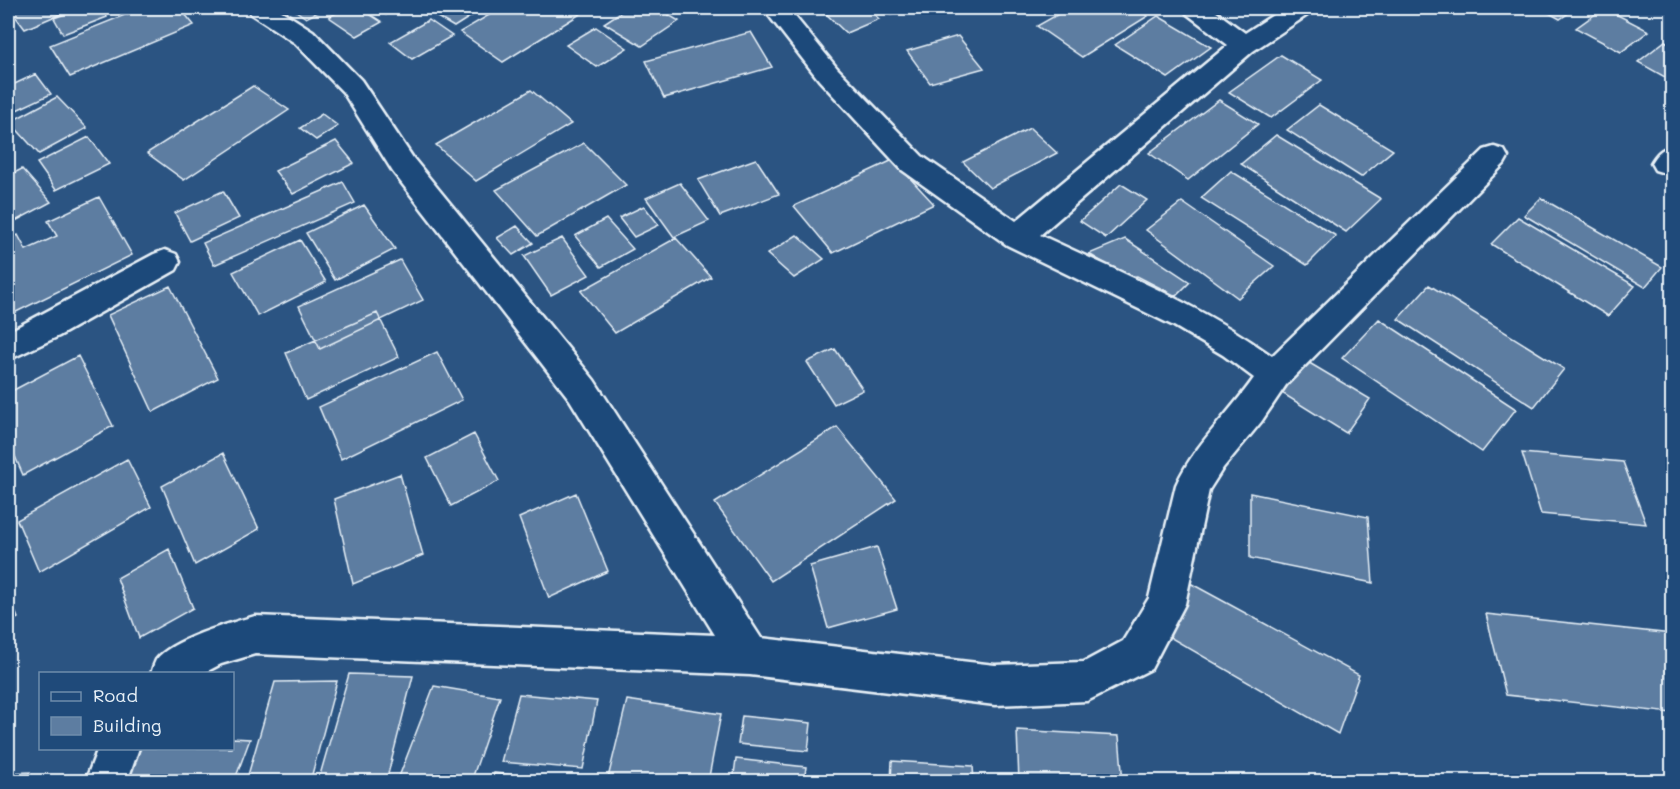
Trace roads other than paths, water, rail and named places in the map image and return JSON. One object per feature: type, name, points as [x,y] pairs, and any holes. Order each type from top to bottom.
[{"type":"street","points":[[260,8],[304,37],[352,86],[403,165],[582,390],[750,656]]},
{"type":"street","points":[[775,8],[828,74],[912,163],[1017,237],[1185,317],[1234,346],[1274,375]]},
{"type":"street","points":[[1196,8],[1244,45]]},
{"type":"street","points":[[1017,237],[1244,45],[1300,8]]},
{"type":"street","points":[[172,672],[184,660],[255,634],[750,656],[995,685],[1087,681],[1137,655],[1166,604],[1193,485],[1211,457],[1249,412],[1274,375],[1494,157]]},
{"type":"street","points":[[8,346],[165,262]]},
{"type":"street","points":[[106,782],[118,750]]}]
